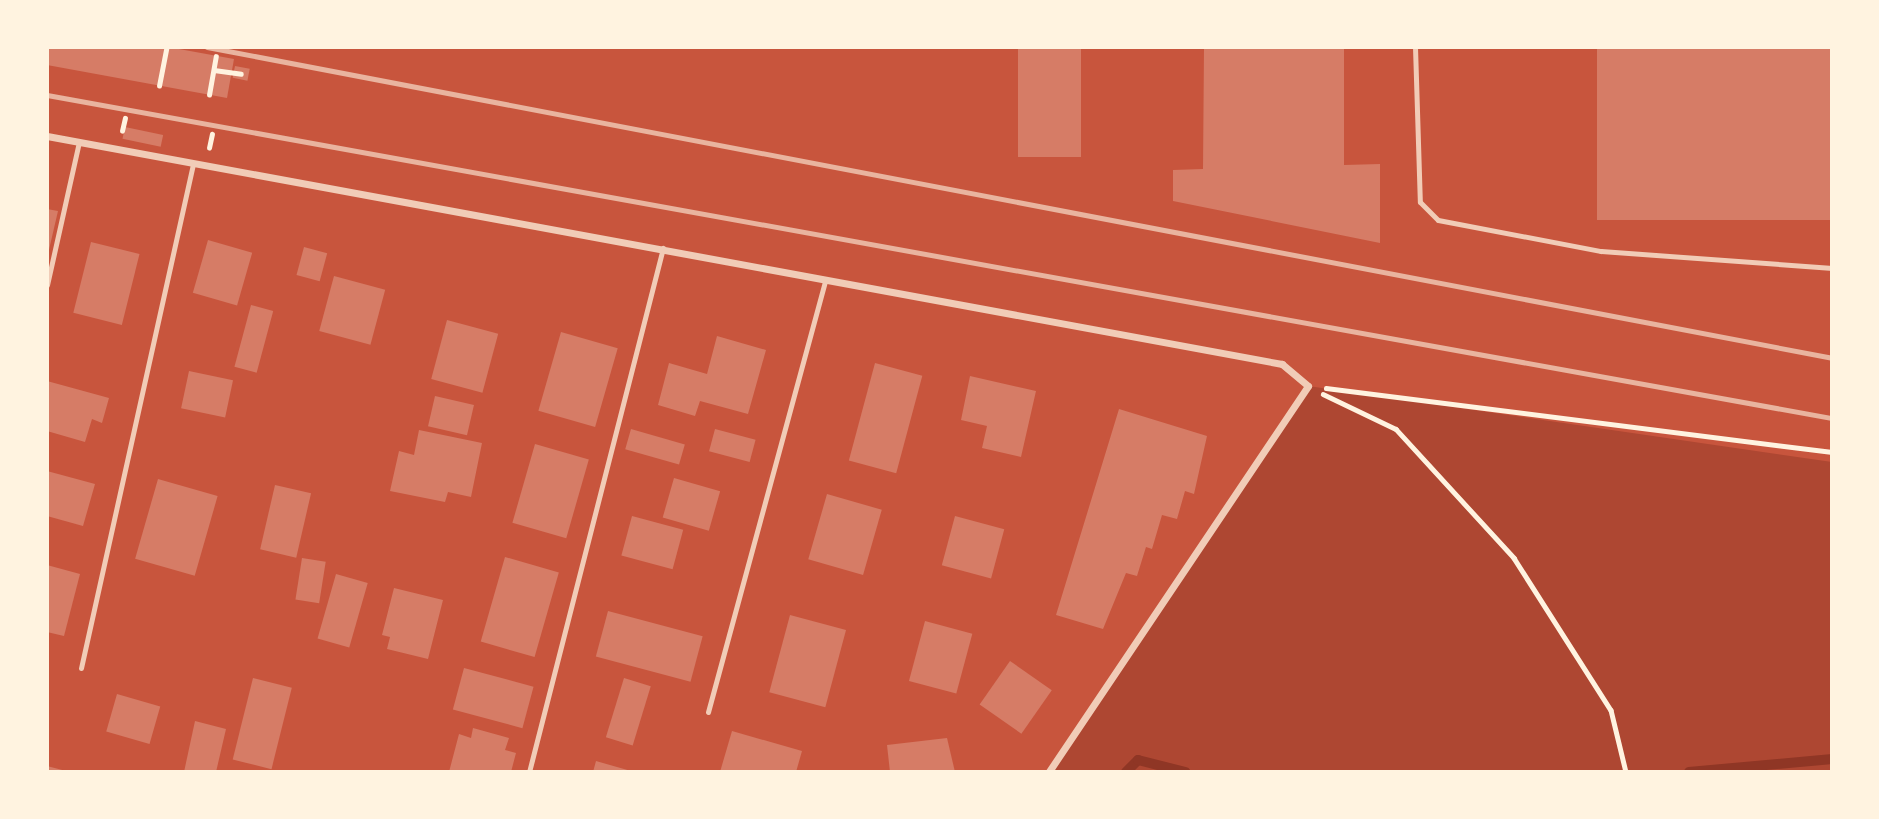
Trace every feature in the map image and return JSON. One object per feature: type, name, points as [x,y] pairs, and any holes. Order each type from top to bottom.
[{"type":"street","points":[[47,136],[1282,364],[1308,386],[1049,772]]},
{"type":"lane","points":[[1415,47],[1420,202],[1438,220],[1601,251],[1832,268]]},
{"type":"lane","points":[[47,285],[79,142]]},
{"type":"lane","points":[[82,668],[193,164]]},
{"type":"lane","points":[[529,772],[663,248]]},
{"type":"lane","points":[[708,712],[825,280]]},
{"type":"path","points":[[159,86],[166,49]]},
{"type":"path","points":[[209,94],[216,58]]},
{"type":"path","points":[[213,69],[241,74]]},
{"type":"path","points":[[121,133],[125,118]]},
{"type":"path","points":[[1308,386],[1832,452]]},
{"type":"path","points":[[1308,386],[1396,429],[1514,558],[1611,710],[1626,772]]},
{"type":"shaded area","points":[[1308,386],[1832,462],[1832,772],[1049,772]]},
{"type":"building","points":[[47,47],[168,47],[234,59],[227,98],[47,65]]},
{"type":"building","points":[[1018,47],[1081,47],[1081,157],[1018,157]]},
{"type":"building","points":[[1204,47],[1344,47],[1344,165],[1380,164],[1380,243],[1173,201],[1173,170],[1203,169]]},
{"type":"building","points":[[1597,47],[1832,47],[1832,220],[1597,220]]},
{"type":"building","points":[[235,66],[250,69],[247,81],[233,78]]},
{"type":"building","points":[[125,127],[163,135],[161,147],[123,139]]},
{"type":"building","points":[[47,209],[58,211],[48,254],[47,254]]},
{"type":"building","points":[[208,240],[252,253],[237,306],[193,293]]},
{"type":"building","points":[[91,242],[140,254],[122,325],[73,313]]},
{"type":"building","points":[[304,247],[327,253],[320,281],[296,275]]},
{"type":"building","points":[[334,276],[385,290],[370,345],[319,331]]},
{"type":"building","points":[[251,305],[273,311],[257,373],[234,367]]},
{"type":"building","points":[[447,320],[498,334],[482,393],[431,379]]},
{"type":"building","points":[[561,332],[618,348],[595,427],[538,411]]},
{"type":"building","points":[[717,336],[766,350],[748,414],[700,401],[695,416],[658,405],[669,363],[707,374]]},
{"type":"building","points":[[875,363],[922,376],[896,473],[849,461]]},
{"type":"building","points":[[189,371],[233,380],[225,418],[181,408]]},
{"type":"building","points":[[970,376],[1036,391],[1021,457],[982,448],[987,426],[961,420]]},
{"type":"building","points":[[47,381],[109,398],[102,423],[92,419],[85,442],[47,431]]},
{"type":"building","points":[[435,396],[474,405],[467,435],[428,426]]},
{"type":"building","points":[[1119,409],[1207,436],[1194,494],[1185,491],[1177,519],[1162,515],[1152,549],[1146,547],[1137,576],[1126,573],[1103,629],[1056,615]]},
{"type":"building","points":[[631,429],[685,444],[679,465],[625,449]]},
{"type":"building","points":[[715,429],[756,440],[750,462],[709,451]]},
{"type":"building","points":[[419,430],[482,443],[471,497],[448,492],[445,502],[390,491],[399,451],[414,455]]},
{"type":"building","points":[[535,444],[589,459],[566,538],[512,523]]},
{"type":"building","points":[[47,471],[95,484],[83,526],[47,516]]},
{"type":"building","points":[[674,478],[720,491],[709,531],[663,517]]},
{"type":"building","points":[[158,479],[218,496],[195,576],[135,559]]},
{"type":"building","points":[[275,485],[311,493],[296,558],[260,549]]},
{"type":"building","points":[[827,494],[882,510],[863,575],[808,559]]},
{"type":"building","points":[[632,516],[683,530],[673,569],[621,556]]},
{"type":"building","points":[[955,516],[1004,529],[991,578],[942,565]]},
{"type":"building","points":[[505,557],[559,572],[535,657],[481,642]]},
{"type":"building","points":[[302,558],[326,562],[319,603],[295,599]]},
{"type":"building","points":[[47,565],[80,574],[64,636],[47,632]]},
{"type":"building","points":[[336,574],[368,583],[349,648],[318,638]]},
{"type":"building","points":[[394,588],[443,600],[428,659],[387,649],[390,637],[382,635]]},
{"type":"building","points":[[608,611],[703,636],[690,682],[596,656]]},
{"type":"building","points":[[790,615],[846,630],[825,707],[769,692]]},
{"type":"building","points":[[925,621],[972,634],[956,694],[909,681]]},
{"type":"building","points":[[1010,661],[1052,690],[1021,734],[980,704]]},
{"type":"building","points":[[464,668],[534,687],[522,728],[453,710]]},
{"type":"building","points":[[253,678],[292,688],[271,769],[233,760]]},
{"type":"building","points":[[624,678],[651,686],[633,745],[606,737]]},
{"type":"building","points":[[117,694],[160,706],[150,744],[106,731]]},
{"type":"building","points":[[195,721],[226,729],[216,772],[184,772]]},
{"type":"building","points":[[473,728],[509,738],[505,750],[516,753],[511,772],[449,772],[459,734],[471,738]]},
{"type":"building","points":[[732,731],[802,751],[796,772],[720,772]]},
{"type":"building","points":[[947,738],[955,772],[890,772],[887,745]]},
{"type":"building","points":[[596,761],[631,771],[631,772],[593,772]]},
{"type":"building","points":[[47,766],[66,771],[47,772]]},
{"type":"waterway","points":[[1689,772],[1832,759]]},
{"type":"waterway","points":[[1126,772],[1138,760],[1185,772]]},
{"type":"railway","points":[[207,47],[1832,358]]},
{"type":"railway","points":[[47,95],[1832,418]]}]
